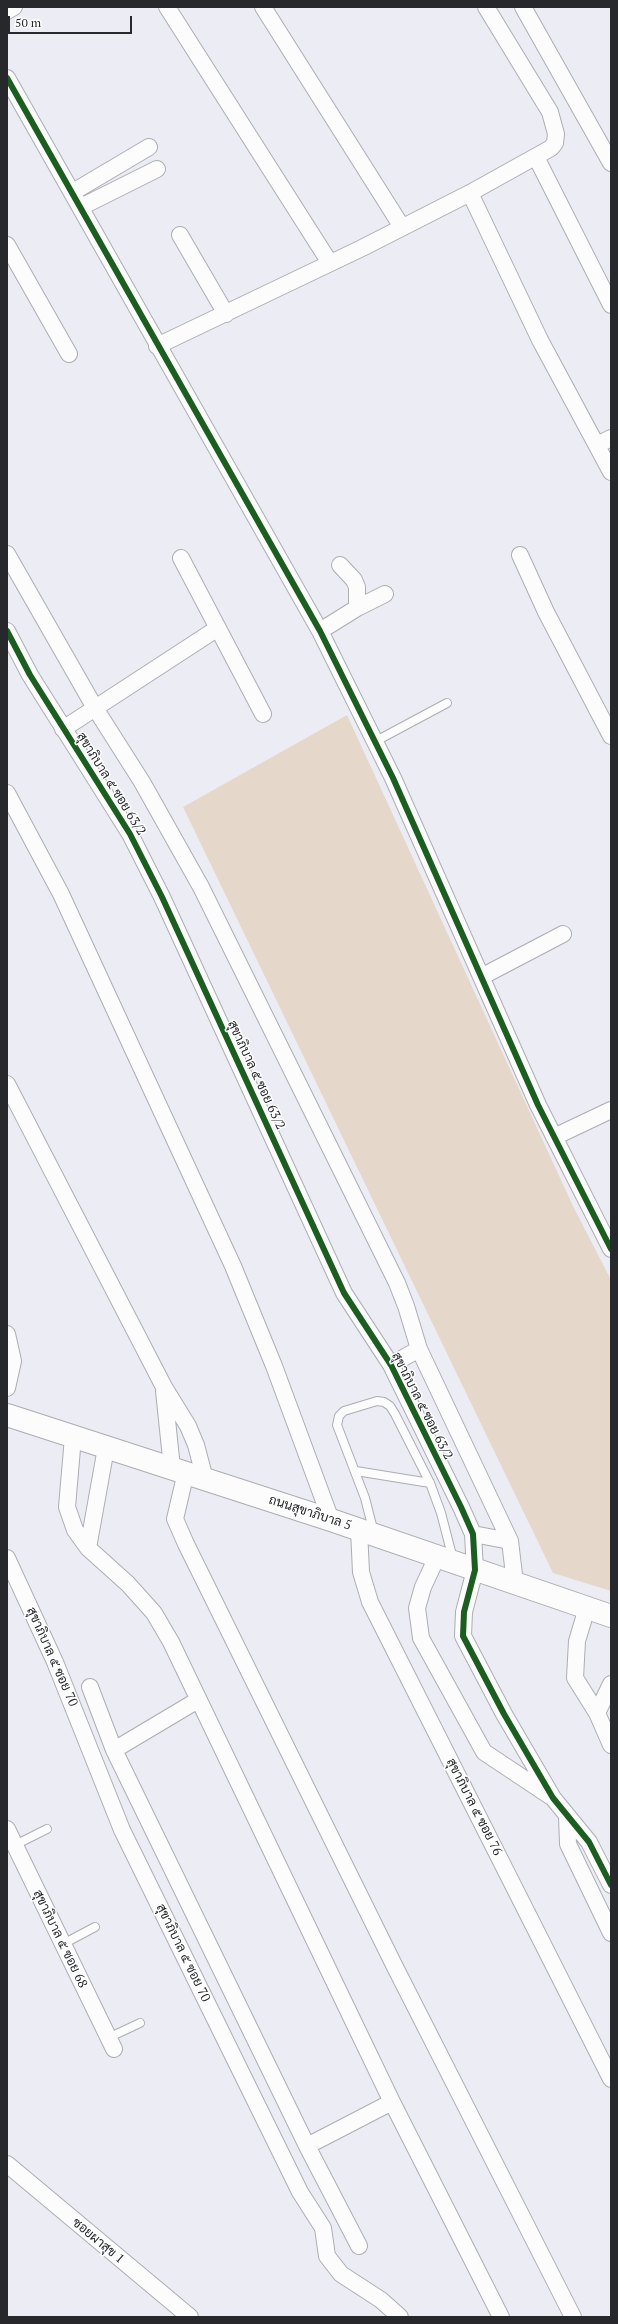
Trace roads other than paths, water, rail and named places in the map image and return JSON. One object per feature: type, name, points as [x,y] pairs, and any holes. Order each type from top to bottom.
[{"type":"main road","name":"ถนนสุขาภิบาล 5","points":[[7,1415],[331,1520],[611,1616]]},
{"type":"street","points":[[7,11],[14,7]]},
{"type":"street","points":[[167,7],[330,263]]},
{"type":"street","points":[[263,7],[402,227]]},
{"type":"street","points":[[157,346],[226,314],[470,193],[536,158],[555,143],[556,126],[550,112],[486,7]]},
{"type":"street","points":[[523,7],[611,164]]},
{"type":"street","points":[[7,78],[73,192],[157,346],[320,631],[376,741],[444,889],[481,976],[554,1137],[611,1249]]},
{"type":"street","points":[[73,192],[149,147]]},
{"type":"street","points":[[536,158],[611,305]]},
{"type":"street","points":[[80,207],[157,169]]},
{"type":"street","points":[[470,193],[540,340],[611,472]]},
{"type":"street","points":[[180,235],[226,314]]},
{"type":"street","points":[[7,246],[69,354]]},
{"type":"street","points":[[597,445],[611,438]]},
{"type":"street","points":[[7,554],[95,708],[142,782],[201,887],[397,1284],[406,1306],[419,1349],[510,1541],[515,1584]]},
{"type":"street","points":[[520,555],[546,612],[611,736]]},
{"type":"street","points":[[181,558],[263,714]]},
{"type":"street","points":[[340,565],[354,580],[357,586],[357,608]]},
{"type":"street","points":[[320,631],[357,608],[385,594]]},
{"type":"street","points":[[63,729],[218,628]]},
{"type":"street","name":"สุขาภิบาล ๕ ซอย 63/2","points":[[7,631],[30,675],[130,834],[162,897],[344,1293],[391,1365],[473,1534]]},
{"type":"street","points":[[7,793],[61,894],[233,1266],[274,1366],[331,1520]]},
{"type":"street","points":[[481,976],[563,934]]},
{"type":"street","points":[[7,1084],[164,1387],[188,1426],[196,1445],[175,1519],[186,1544],[395,1967],[573,2317]]},
{"type":"street","points":[[554,1137],[611,1110]]},
{"type":"street","points":[[7,1334],[13,1361],[7,1388]]},
{"type":"street","points":[[391,1365],[419,1349]]},
{"type":"street","points":[[164,1387],[188,1473]]},
{"type":"street","points":[[73,1437],[67,1507],[75,1530],[88,1548],[128,1584],[154,1613],[198,1700],[392,2102],[501,2317]]},
{"type":"street","points":[[88,1548],[106,1448]]},
{"type":"street","name":"สุขาภิบาล ๕ ซอย 76","points":[[367,1532],[361,1572],[370,1602],[611,2078]]},
{"type":"street","points":[[510,1541],[473,1534],[475,1570],[464,1612],[463,1636],[504,1714],[553,1798],[589,1842],[611,1885]]},
{"type":"street","name":"สุขาภิบาล ๕ ซอย 70","points":[[7,1558],[56,1662],[122,1830],[300,2192],[323,2228],[327,2256],[340,2274],[382,2300],[400,2317]]},
{"type":"street","points":[[445,1559],[423,1587],[417,1608],[421,1638],[484,1752],[553,1798]]},
{"type":"street","points":[[587,1608],[577,1641],[575,1678],[597,1713],[611,1746]]},
{"type":"street","points":[[597,1713],[611,1684]]},
{"type":"street","points":[[90,1687],[114,1750],[307,2146],[359,2246]]},
{"type":"street","points":[[114,1750],[198,1700]]},
{"type":"street","points":[[567,1816],[568,1844],[611,1933]]},
{"type":"street","name":"สุขาภิบาล ๕ ซอย 68","points":[[7,1829],[111,2043]]},
{"type":"street","points":[[307,2146],[392,2102]]},
{"type":"street","name":"ซอยผาสุข 1","points":[[7,2164],[190,2317]]},
{"type":"lane","points":[[376,741],[447,703]]},
{"type":"lane","points":[[367,1532],[356,1471],[337,1425],[339,1416],[344,1411],[377,1401],[384,1402],[390,1406],[430,1484],[441,1513],[445,1559]]},
{"type":"lane","points":[[356,1471],[430,1484]]},
{"type":"lane","points":[[15,1845],[47,1829]]},
{"type":"lane","points":[[63,1944],[95,1927]]},
{"type":"lane","points":[[111,2043],[140,2023]]}]
